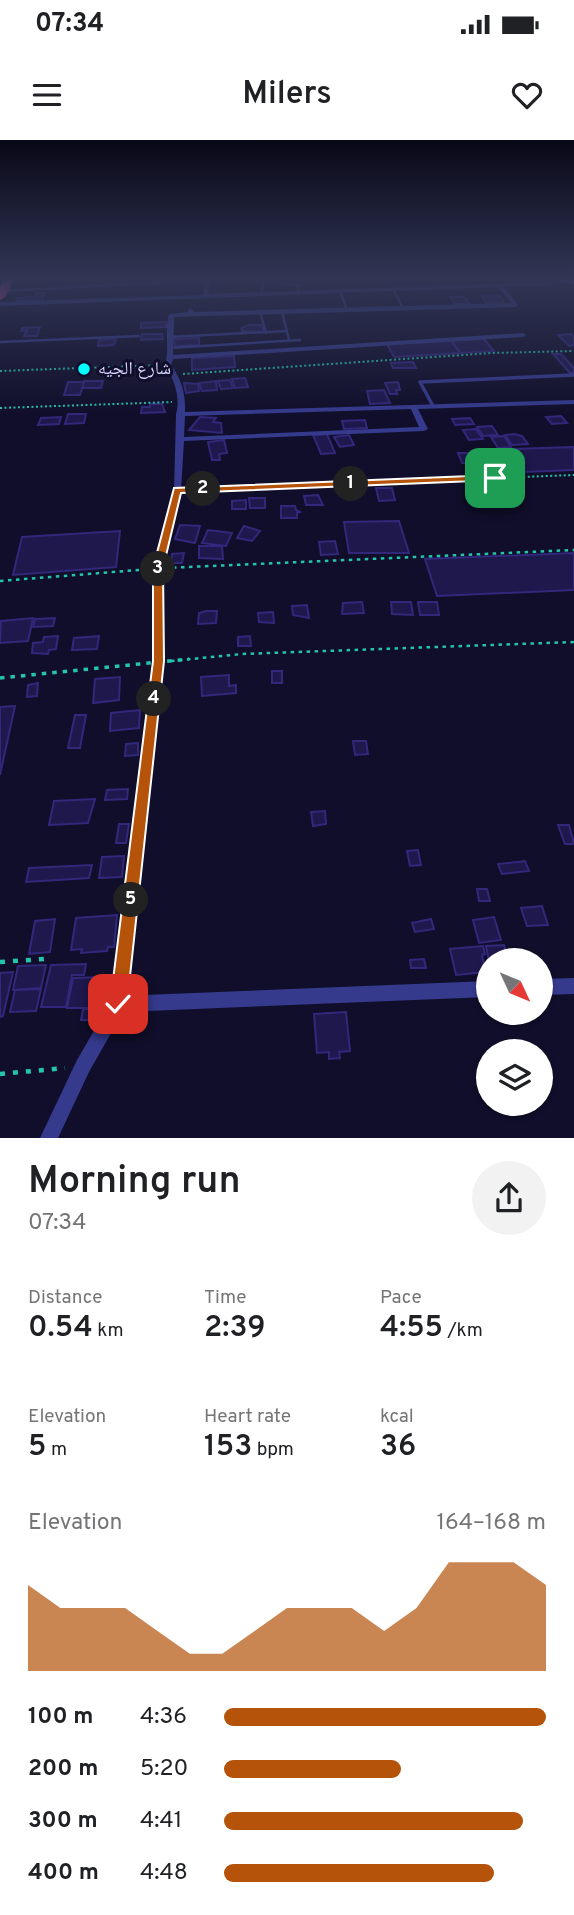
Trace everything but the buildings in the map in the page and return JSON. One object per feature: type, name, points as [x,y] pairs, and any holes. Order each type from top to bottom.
[{"type":"street","points":[[170,324],[169,361],[182,402],[179,439],[181,465],[177,490]]},
{"type":"street","points":[[169,361],[523,335]]},
{"type":"street","points":[[180,414],[574,402]]},
{"type":"street","points":[[179,439],[424,429],[414,407]]},
{"type":"street","points":[[553,987],[574,986]]},
{"type":"street","points":[[49,1138],[83,1066],[118,1004],[476,989]]},
{"type":"lane","points":[[263,324],[269,341]]},
{"type":"lane","points":[[285,324],[289,340]]},
{"type":"lane","points":[[169,337],[287,331]]},
{"type":"lane","points":[[0,342],[139,336]]},
{"type":"lane","points":[[169,348],[300,340]]},
{"type":"lane","points":[[433,406],[419,382],[574,375]]},
{"type":"lane","points":[[158,568],[173,502]]},
{"type":"path","points":[[175,375],[492,353],[574,351]]},
{"type":"path","points":[[0,371],[169,361]]},
{"type":"path","points":[[0,408],[182,402]]},
{"type":"path","points":[[177,490],[574,475]]},
{"type":"path","points":[[0,580],[158,568],[574,550]]},
{"type":"path","points":[[118,1004],[159,661],[158,568]]},
{"type":"path","points":[[0,678],[159,661],[293,651],[574,642]]},
{"type":"path","points":[[0,962],[44,959]]},
{"type":"path","points":[[0,1074],[83,1066]]},
{"type":"place","name":"شارع الجيه","points":[[84,369]]},
{"type":"route","points":[[118,1004],[159,661],[158,568],[177,490],[495,478]]}]
